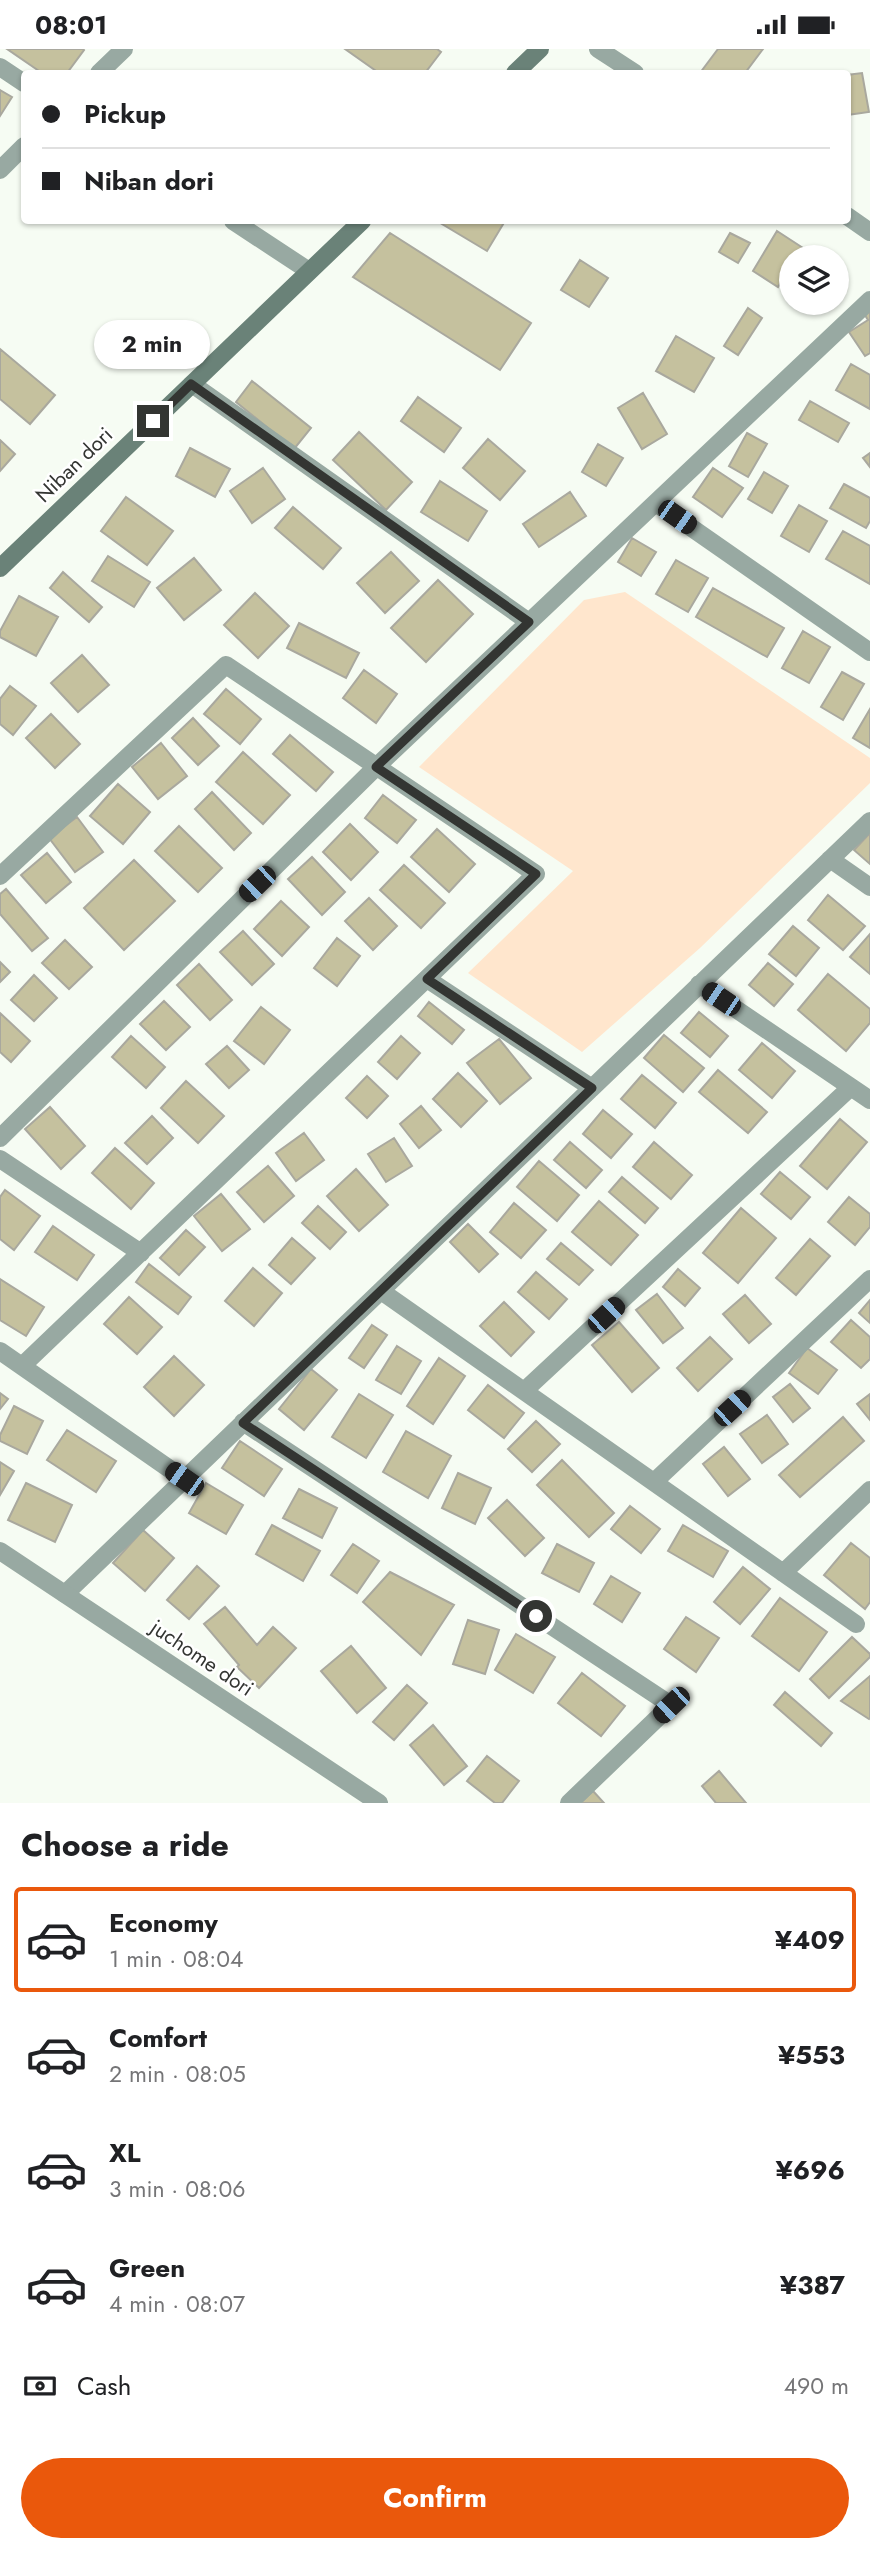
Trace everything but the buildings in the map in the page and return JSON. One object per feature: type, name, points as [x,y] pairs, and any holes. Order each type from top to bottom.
[{"type":"main road","points":[[518,70],[540,49]]},
{"type":"main road","name":"Niban dori","points":[[0,568],[359,224]]},
{"type":"street","points":[[102,70],[124,49]]},
{"type":"street","points":[[598,49],[630,70]]},
{"type":"street","points":[[0,67],[21,81]]},
{"type":"street","points":[[0,170],[21,149]]},
{"type":"street","points":[[851,219],[870,232]]},
{"type":"street","points":[[238,224],[309,271]]},
{"type":"street","points":[[0,1138],[376,767],[870,300]]},
{"type":"street","points":[[191,384],[529,622]]},
{"type":"street","points":[[656,503],[870,652]]},
{"type":"street","points":[[0,876],[226,665],[536,874],[22,1366]]},
{"type":"street","points":[[65,1594],[870,821]]},
{"type":"street","points":[[830,859],[870,887]]},
{"type":"street","points":[[427,979],[592,1088]]},
{"type":"street","points":[[699,984],[870,1100]]},
{"type":"street","points":[[524,1391],[851,1087]]},
{"type":"street","points":[[0,1159],[141,1253]]},
{"type":"street","points":[[654,1482],[870,1279]]},
{"type":"street","points":[[381,1291],[856,1624]]},
{"type":"street","points":[[0,1351],[184,1479]]},
{"type":"street","points":[[243,1423],[671,1705],[569,1803]]},
{"type":"street","points":[[783,1573],[870,1490]]},
{"type":"street","name":"juchome dori","points":[[0,1551],[379,1803]]},
{"type":"shaded area","points":[[625,592],[870,758],[870,783],[700,948],[582,1052],[468,973],[573,871],[419,767],[584,600]]},
{"type":"route","points":[[153,421],[191,384],[529,622],[376,767],[536,874],[427,979],[592,1088],[243,1423],[536,1616]]}]
